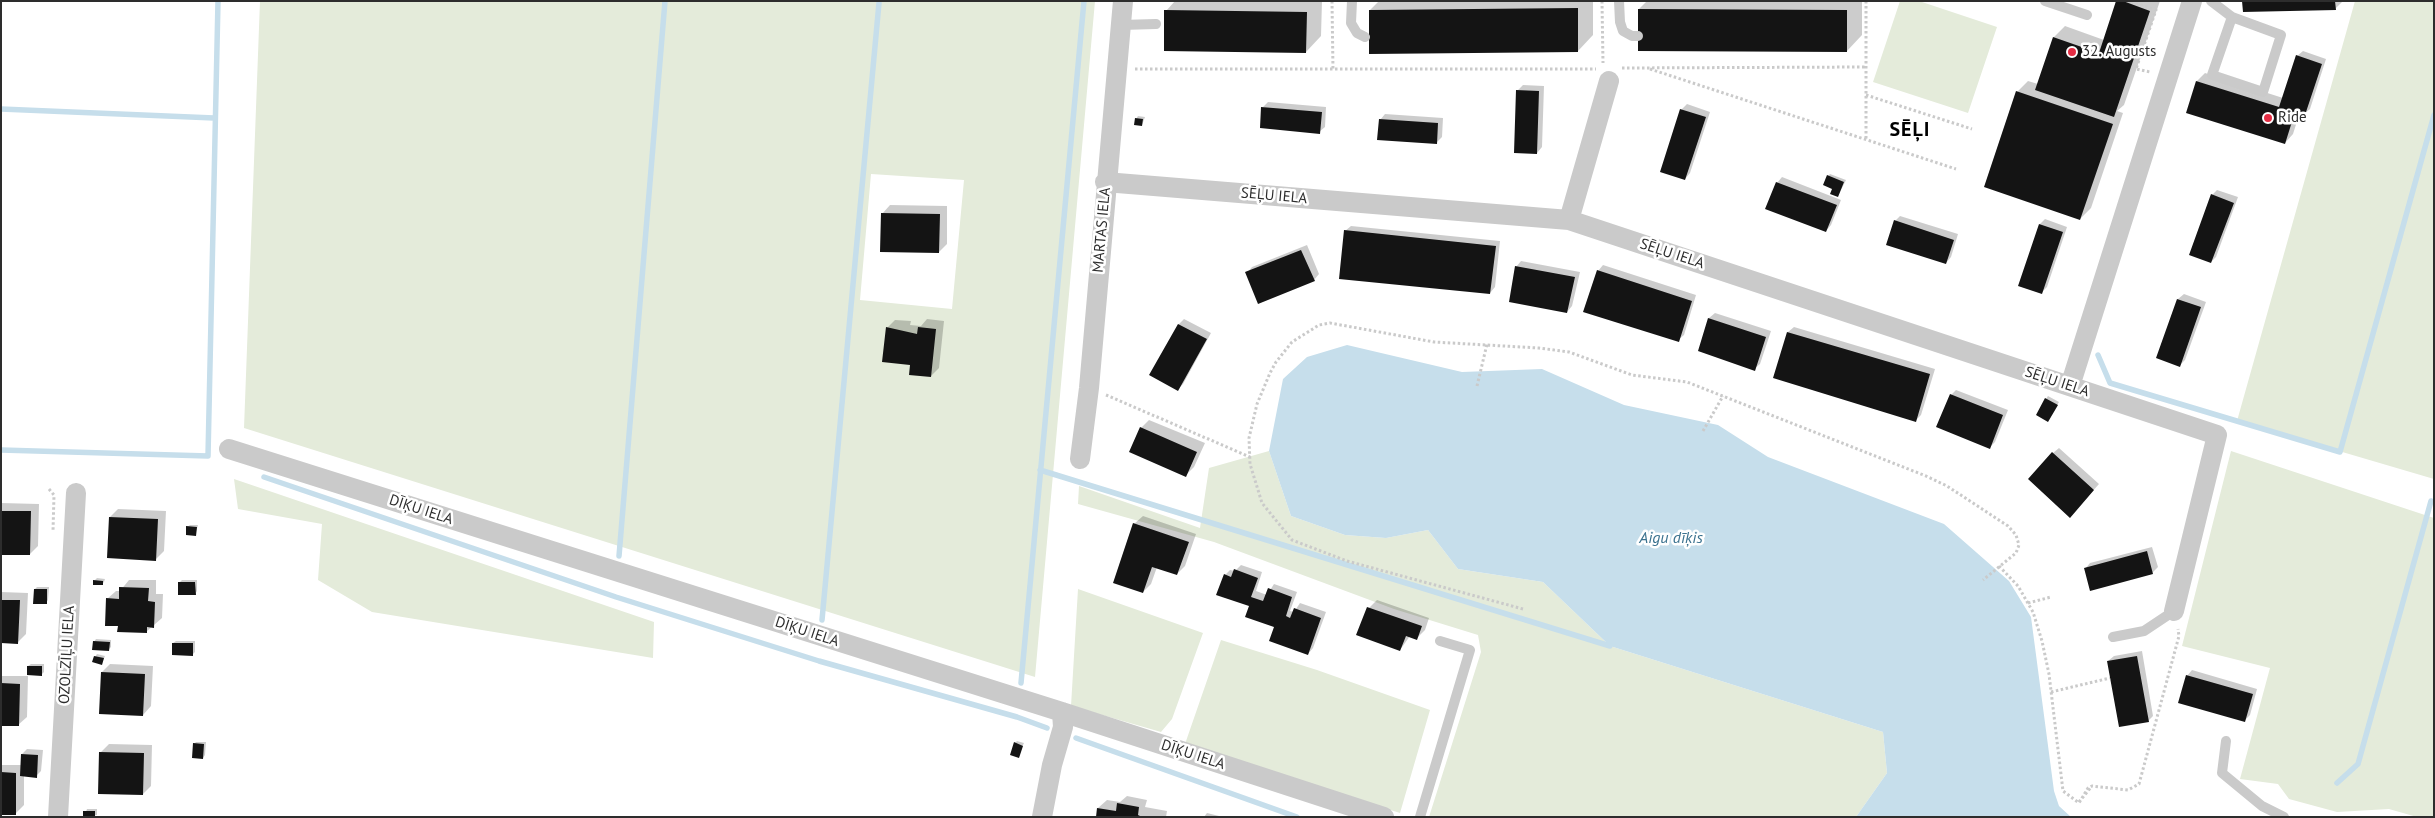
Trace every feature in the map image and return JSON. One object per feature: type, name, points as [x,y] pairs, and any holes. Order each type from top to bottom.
[{"type":"street","name":"MARTAS IELA","points":[[1080,459],[1089,388],[1123,1]]},
{"type":"street","points":[[2070,386],[2192,1]]},
{"type":"street","points":[[1568,220],[1611,75]]},
{"type":"street","name":"SĒĻU IELA","points":[[1106,182],[1568,220],[2217,435],[2174,611]]},
{"type":"street","name":"DĪĶU IELA","points":[[229,449],[1062,712],[1384,817]]},
{"type":"street","name":"OZOLZĪĻU IELA","points":[[58,817],[76,493]]},
{"type":"street","points":[[1042,817],[1052,765],[1064,727],[1062,712]]},
{"type":"lane","points":[[1352,1],[1351,22],[1356,33],[1366,38]]},
{"type":"lane","points":[[1619,1],[1620,22],[1623,31],[1632,36],[1638,36]]},
{"type":"lane","points":[[2045,1],[2087,15]]},
{"type":"lane","points":[[2210,1],[2232,17],[2281,34],[2263,92],[2212,75],[2232,17]]},
{"type":"lane","points":[[1121,25],[1156,24]]},
{"type":"lane","points":[[2113,637],[2144,630],[2174,611]]},
{"type":"lane","points":[[1420,817],[1470,650],[1440,641]]},
{"type":"lane","points":[[2226,741],[2222,773],[2262,806],[2284,817]]},
{"type":"path","points":[[1332,1],[1333,70]]},
{"type":"path","points":[[1116,69],[1603,69],[1602,1]]},
{"type":"path","points":[[1866,1],[1866,140]]},
{"type":"path","points":[[2131,1],[2156,10],[2136,69],[2168,77]]},
{"type":"path","points":[[1611,75],[1648,68],[1866,67]]},
{"type":"path","points":[[1648,68],[1956,169]]},
{"type":"path","points":[[1866,95],[1972,128]]},
{"type":"path","points":[[1523,609],[1347,561],[1292,540],[1262,503],[1250,458],[1249,438],[1257,404],[1273,367],[1292,342],[1319,325],[1330,323],[1434,342],[1478,346],[1487,344],[1569,352],[1632,375],[1687,382],[1883,458],[1947,486],[2008,526],[2016,535],[2019,545],[2016,553],[1983,580]]},
{"type":"path","points":[[1477,386],[1487,344]]},
{"type":"path","points":[[1089,388],[1250,458]]},
{"type":"path","points":[[1703,431],[1723,396]]},
{"type":"path","points":[[1999,566],[2018,586],[2028,603],[2042,642],[2051,692],[2063,791],[2079,803],[2088,788],[2092,786],[2128,790],[2139,784],[2179,636],[2174,611]]},
{"type":"path","points":[[2028,603],[2051,597]]},
{"type":"path","points":[[2051,692],[2110,678]]},
{"type":"green space","points":[[260,1],[1095,1],[1035,677],[244,428]],"holes":[[[871,174],[964,180],[952,309],[860,300]]]},
{"type":"green space","points":[[1900,1],[1919,1],[1997,27],[1968,113],[1873,82]]},
{"type":"green space","points":[[2355,1],[2434,1],[2434,479],[2237,421]]},
{"type":"green space","points":[[1269,451],[1291,516],[1345,535],[1386,538],[1428,530],[1458,569],[1543,582],[1610,646],[1883,732],[1887,773],[1856,817],[1429,817],[1481,652],[1478,635],[1394,609],[1214,542],[1078,504],[1079,486],[1200,528],[1209,468]]},
{"type":"green space","points":[[2231,451],[2434,518],[2434,817],[2417,817],[2389,809],[2337,812],[2289,799],[2278,784],[2240,779],[2270,668],[2182,646]]},
{"type":"green space","points":[[234,479],[654,622],[653,658],[372,612],[318,580],[322,524],[238,509]]},
{"type":"green space","points":[[1078,589],[1203,633],[1172,719],[1161,732],[1071,706]]},
{"type":"green space","points":[[1221,640],[1317,670],[1430,710],[1400,813],[1185,744]]},
{"type":"water","name":"Aigu dīķis","points":[[1347,345],[1462,372],[1542,369],[1624,405],[1718,425],[1768,457],[1944,524],[2009,581],[2031,617],[2054,791],[2059,806],[2071,817],[1856,817],[1887,773],[1883,732],[1610,646],[1543,582],[1458,569],[1428,530],[1386,538],[1345,535],[1291,516],[1269,451],[1283,379],[1307,357]]},
{"type":"building","points":[[2116,1],[2123,1],[2150,11],[2114,117],[2035,90],[2053,37],[2099,53]]},
{"type":"building","points":[[2242,1],[2335,1],[2336,10],[2243,12]]},
{"type":"building","points":[[1578,8],[1578,52],[1369,54],[1369,10]]},
{"type":"building","points":[[1638,9],[1847,10],[1847,52],[1638,51]]},
{"type":"building","points":[[1164,10],[1307,12],[1306,53],[1164,51]]},
{"type":"building","points":[[2296,55],[2322,64],[2305,115],[2295,112],[2285,144],[2186,113],[2196,81],[2279,107]]},
{"type":"building","points":[[1516,90],[1539,91],[1537,154],[1514,153]]},
{"type":"building","points":[[2016,91],[2113,124],[2080,220],[1984,187]]},
{"type":"building","points":[[1261,107],[1322,112],[1320,134],[1260,128]]},
{"type":"building","points":[[1680,109],[1706,117],[1685,180],[1660,172]]},
{"type":"building","points":[[1135,118],[1143,119],[1142,126],[1134,125]]},
{"type":"building","points":[[1379,119],[1438,123],[1437,144],[1377,140]]},
{"type":"building","points":[[1827,175],[1844,182],[1838,197],[1830,194],[1832,189],[1823,185]]},
{"type":"building","points":[[1776,182],[1837,205],[1826,232],[1765,209]]},
{"type":"building","points":[[2211,194],[2234,203],[2211,263],[2189,255]]},
{"type":"building","points":[[881,213],[940,214],[939,253],[880,252]]},
{"type":"building","points":[[1894,220],[1954,240],[1946,264],[1886,245]]},
{"type":"building","points":[[2039,224],[2063,232],[2042,294],[2018,286]]},
{"type":"building","points":[[1344,230],[1496,246],[1490,294],[1339,279]]},
{"type":"building","points":[[1301,250],[1315,281],[1258,304],[1245,272]]},
{"type":"building","points":[[1515,266],[1575,277],[1567,313],[1509,302]]},
{"type":"building","points":[[1597,270],[1692,301],[1679,342],[1583,312]]},
{"type":"building","points":[[2177,299],[2201,307],[2180,367],[2156,358]]},
{"type":"building","points":[[1708,318],[1766,337],[1755,371],[1698,351]]},
{"type":"building","points":[[1178,324],[1207,339],[1178,391],[1149,375]]},
{"type":"building","points":[[886,327],[917,334],[918,327],[936,329],[931,377],[909,375],[910,365],[882,362]]},
{"type":"building","points":[[1787,332],[1930,374],[1916,422],[1773,378]]},
{"type":"building","points":[[1950,394],[2003,415],[1990,449],[1936,427]]},
{"type":"building","points":[[2045,398],[2058,405],[2048,422],[2036,415]]},
{"type":"building","points":[[1140,427],[1197,452],[1186,477],[1129,452]]},
{"type":"building","points":[[2052,452],[2094,490],[2070,518],[2028,479]]},
{"type":"building","points":[[1,511],[31,511],[30,555],[1,555]]},
{"type":"building","points":[[109,517],[158,519],[156,561],[107,558]]},
{"type":"building","points":[[1133,523],[1189,542],[1177,575],[1152,567],[1143,593],[1113,583]]},
{"type":"building","points":[[186,526],[197,527],[196,536],[186,535]]},
{"type":"building","points":[[2147,551],[2153,574],[2090,591],[2084,568]]},
{"type":"building","points":[[1234,569],[1258,578],[1251,597],[1263,601],[1268,588],[1292,597],[1286,616],[1290,618],[1294,608],[1321,618],[1308,655],[1269,641],[1274,627],[1245,617],[1249,606],[1216,595],[1224,574],[1231,577]]},
{"type":"building","points":[[93,580],[103,581],[103,585],[93,585]]},
{"type":"building","points":[[178,582],[195,582],[196,595],[178,595]]},
{"type":"building","points":[[119,587],[149,588],[148,601],[155,602],[154,628],[147,627],[147,633],[117,632],[118,626],[105,626],[106,598],[119,599]]},
{"type":"building","points":[[34,589],[47,589],[47,604],[33,604]]},
{"type":"building","points":[[1,600],[20,600],[18,644],[1,643]]},
{"type":"building","points":[[1367,607],[1422,626],[1417,640],[1406,636],[1400,651],[1356,635]]},
{"type":"building","points":[[93,641],[110,642],[109,651],[92,650]]},
{"type":"building","points":[[172,643],[193,643],[193,656],[172,655]]},
{"type":"building","points":[[94,656],[104,658],[102,665],[92,662]]},
{"type":"building","points":[[2137,656],[2149,722],[2119,727],[2107,661]]},
{"type":"building","points":[[27,666],[42,666],[42,676],[27,675]]},
{"type":"building","points":[[101,672],[145,674],[143,716],[99,714]]},
{"type":"building","points":[[2186,675],[2253,694],[2245,722],[2178,703]]},
{"type":"building","points":[[1,683],[20,684],[19,726],[1,726]]},
{"type":"building","points":[[1014,742],[1023,746],[1019,758],[1010,755]]},
{"type":"building","points":[[193,743],[204,744],[203,759],[192,758]]},
{"type":"building","points":[[99,752],[144,753],[143,795],[98,794]]},
{"type":"building","points":[[21,754],[38,755],[37,778],[20,776]]},
{"type":"building","points":[[1,772],[16,773],[16,815],[1,815]]},
{"type":"building","points":[[1117,803],[1139,807],[1138,815],[1142,817],[1096,817],[1097,808],[1116,811]]},
{"type":"building","points":[[83,811],[95,811],[95,817],[83,817]]},
{"type":"waterway","points":[[1,450],[208,456],[218,1]]},
{"type":"waterway","points":[[619,556],[665,1]]},
{"type":"waterway","points":[[1021,683],[1084,1]]},
{"type":"waterway","points":[[822,620],[879,3]]},
{"type":"waterway","points":[[1,109],[214,118]]},
{"type":"waterway","points":[[2098,355],[2110,383],[2340,452],[2434,115]]},
{"type":"waterway","points":[[1040,470],[1610,646]]},
{"type":"waterway","points":[[264,477],[616,597],[819,661],[1017,717],[1047,728]]},
{"type":"waterway","points":[[2337,783],[2358,764],[2431,501]]},
{"type":"waterway","points":[[1076,738],[1297,817]]},
{"type":"place","name":"32. Augusts","points":[[2072,52]]},
{"type":"place","name":"Ride","points":[[2268,118]]},
{"type":"district","name":"SĒĻI","points":[[1910,130]]}]
